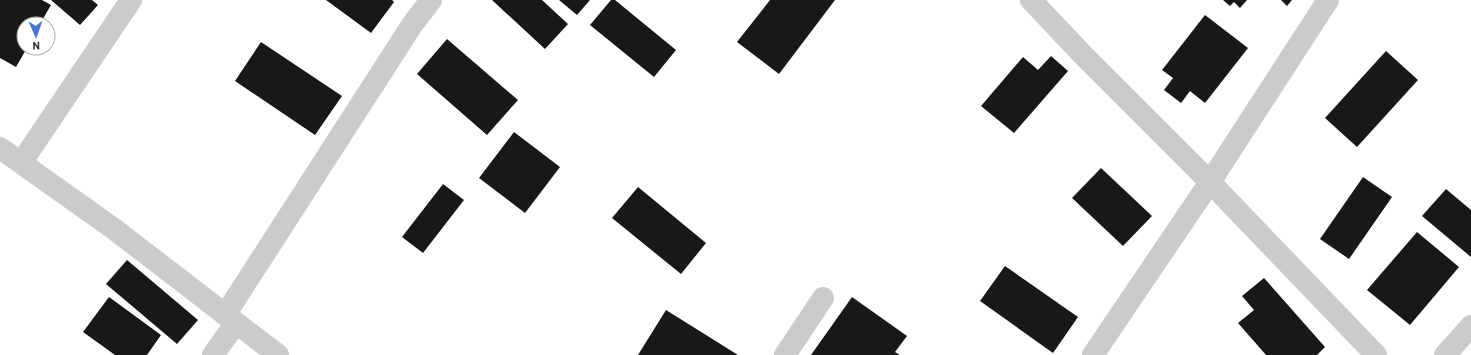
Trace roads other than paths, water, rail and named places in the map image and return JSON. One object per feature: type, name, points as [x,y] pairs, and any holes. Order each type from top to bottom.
[{"type":"street","points":[[22,163],[131,0]]},
{"type":"street","points":[[213,355],[230,319],[412,25],[431,0]]},
{"type":"street","points":[[1093,355],[1210,182],[1328,0]]},
{"type":"street","points":[[1035,2],[1083,55],[1210,182],[1376,355]]},
{"type":"street","points":[[0,148],[114,229],[278,355]]},
{"type":"street","points":[[785,355],[823,298]]},
{"type":"street","points":[[1445,355],[1471,326]]}]
